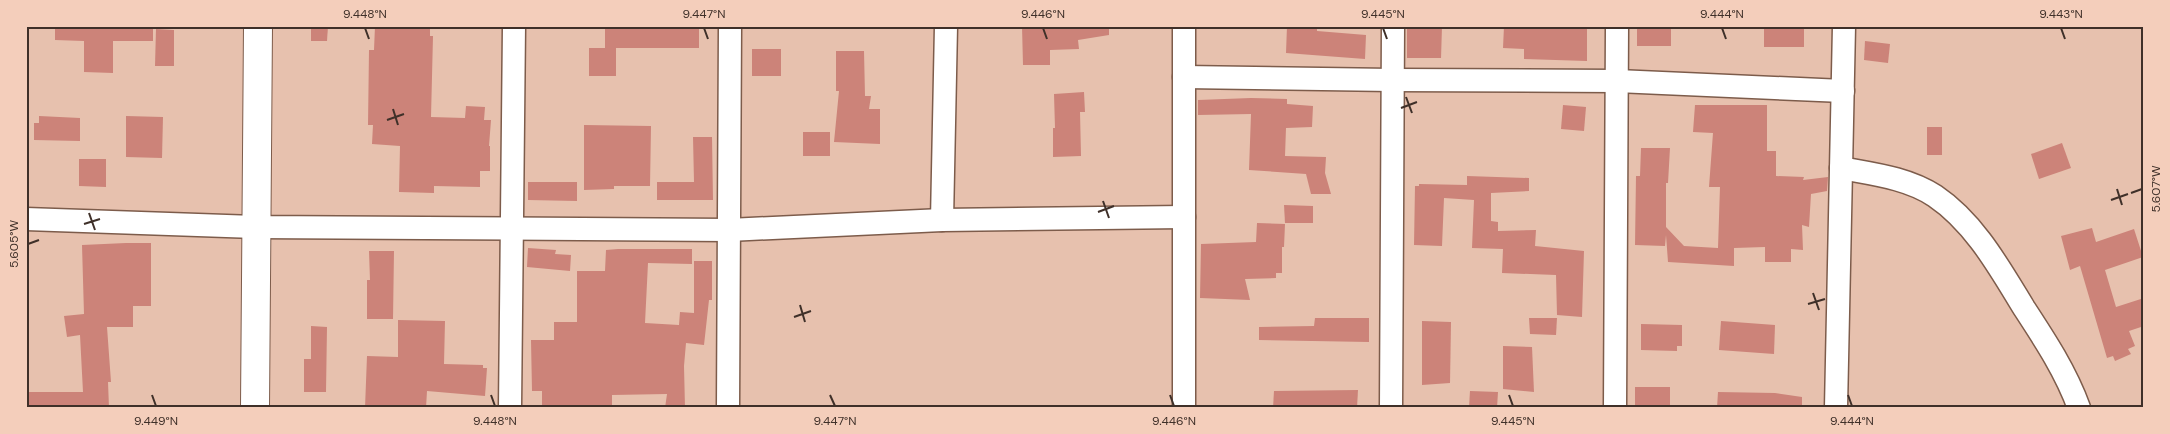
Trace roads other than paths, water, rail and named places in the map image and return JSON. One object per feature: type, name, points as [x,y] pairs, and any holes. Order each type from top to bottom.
[{"type":"street","points":[[255,408],[258,26]]},
{"type":"street","points":[[510,408],[514,26]]},
{"type":"street","points":[[728,408],[730,26]]},
{"type":"street","points":[[942,220],[946,26]]},
{"type":"street","points":[[1184,26],[1184,408]]},
{"type":"street","points":[[1391,408],[1393,26]]},
{"type":"street","points":[[1615,408],[1618,26]]},
{"type":"street","points":[[1836,408],[1844,26]]},
{"type":"street","points":[[1184,77],[1617,81],[1843,91]]},
{"type":"street","points":[[1841,168],[1902,180],[1935,196],[1959,216],[1990,253],[2011,286],[2053,354],[2079,408]]},
{"type":"street","points":[[26,219],[255,227],[512,227],[729,230],[942,220],[1184,217]]}]
